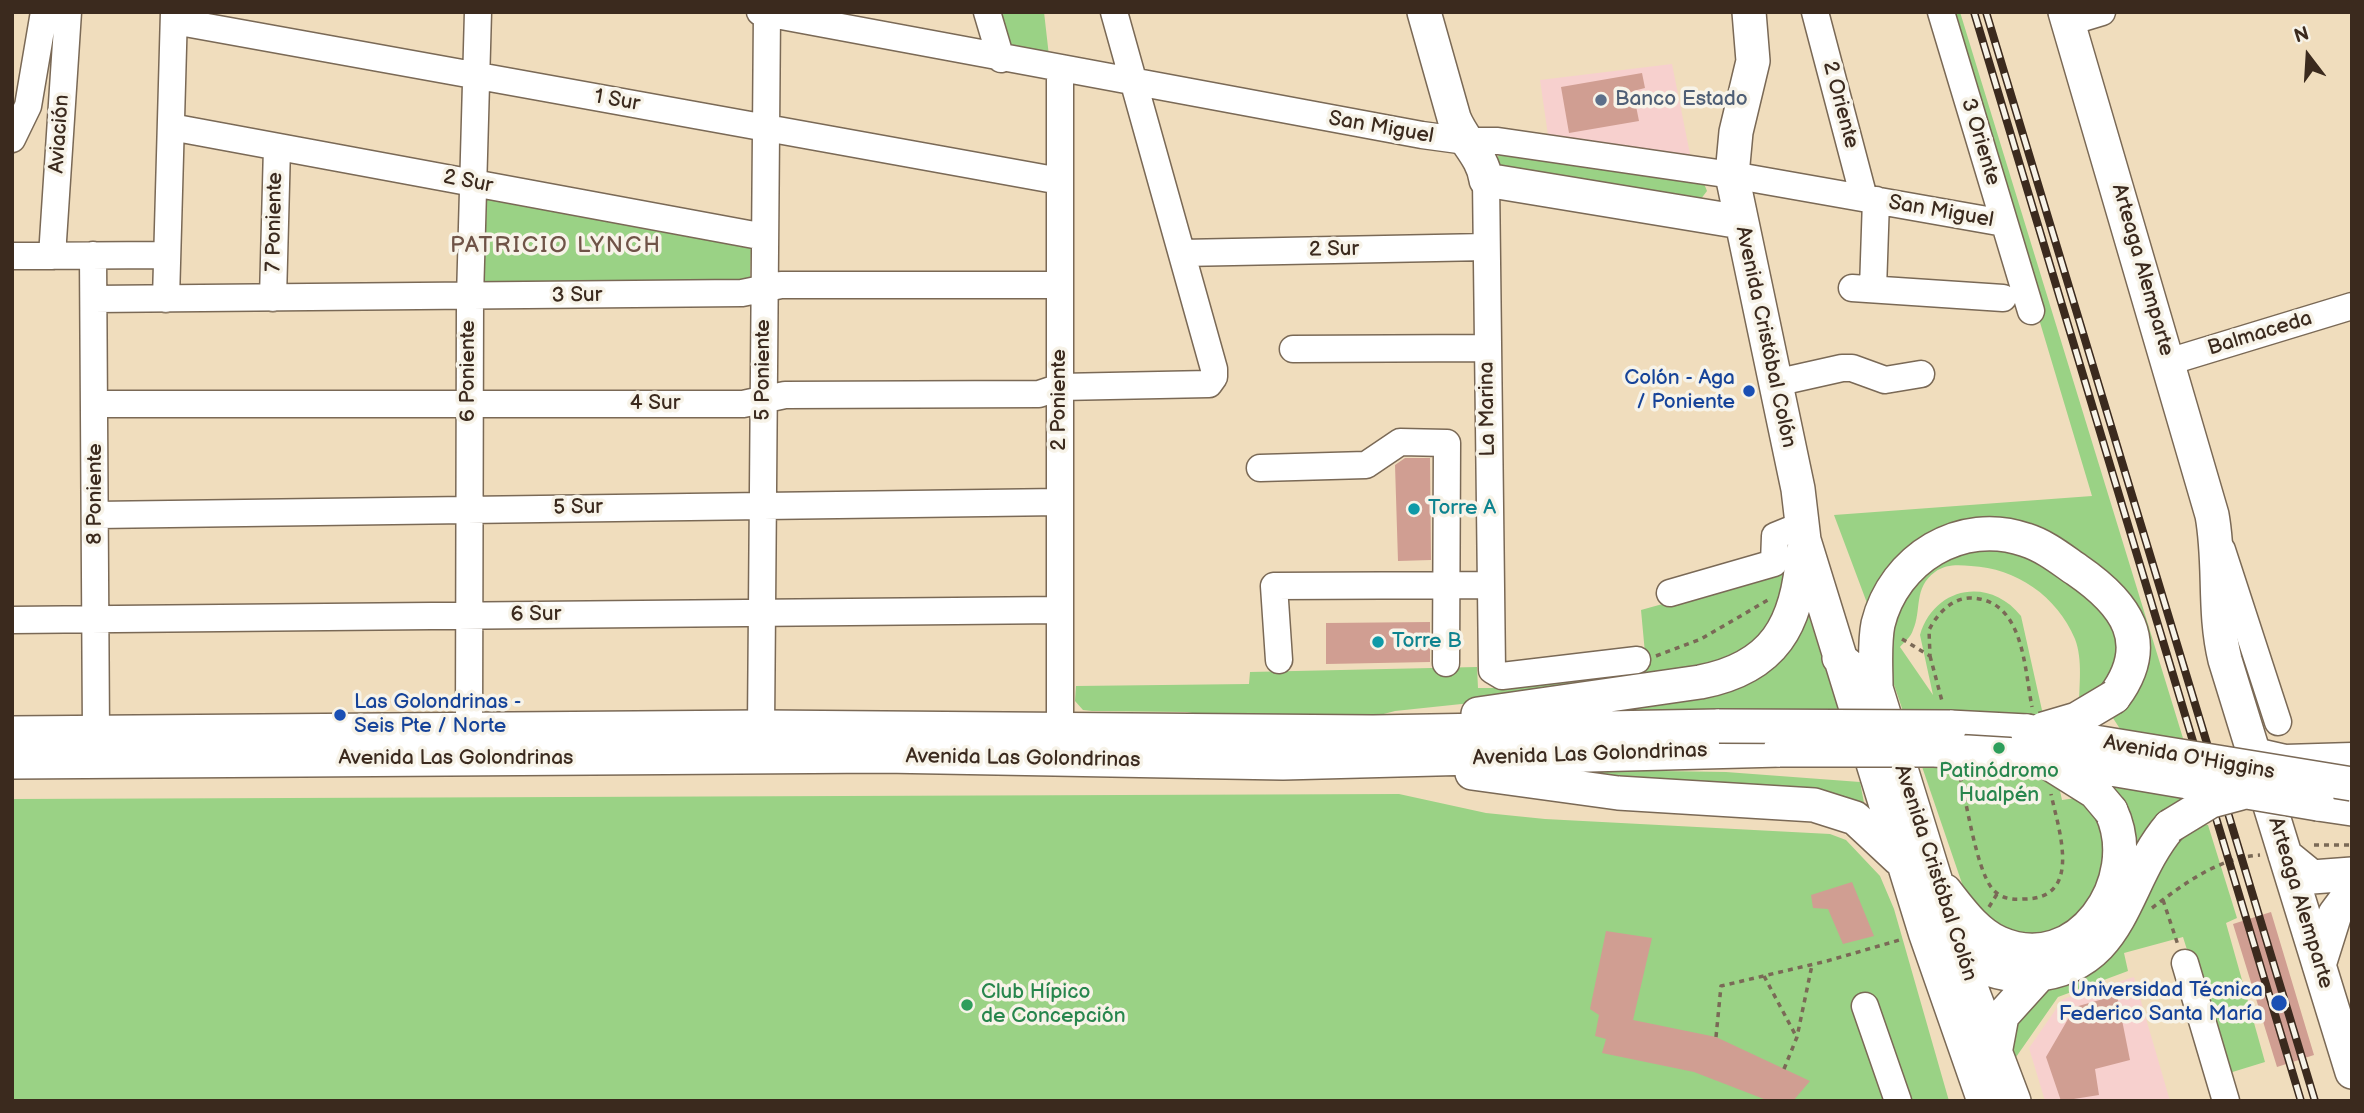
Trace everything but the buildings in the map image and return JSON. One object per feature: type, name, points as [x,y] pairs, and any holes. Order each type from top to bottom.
[{"type":"main road","name":"La Marina","points":[[1424,12],[1454,118],[1483,166],[1486,180]]},
{"type":"main road","name":"Avenida Cristóbal Colón","points":[[1749,12],[1753,61],[1736,132],[1732,175],[1798,489],[1803,532],[1839,658],[1919,869],[1958,953],[2014,1101]]},
{"type":"main road","name":"Arteaga Alemparte","points":[[2067,17],[2215,529],[2215,598],[2220,639],[2352,1072]]},
{"type":"main road","points":[[1486,180],[1741,222]]},
{"type":"main road","points":[[1373,732],[1539,704],[1700,682],[1733,674],[1761,658],[1786,628],[1796,600],[1803,532]]},
{"type":"main road","points":[[1412,761],[1571,788],[1829,808],[1864,825],[1919,869],[1986,936],[2021,949],[2051,948],[2071,940],[2088,927],[2115,882],[2122,849],[2111,811],[2085,783],[2031,744],[2114,697],[2128,674],[2133,648],[2129,623],[2118,603],[2101,587],[2048,550],[2026,540],[1997,534],[1954,540],[1927,552],[1905,570],[1890,591],[1878,625],[1876,688]]},
{"type":"main road","points":[[1839,658],[1876,688]]},
{"type":"main road","name":"Avenida Cristóbal Colón","points":[[1876,688],[1919,869],[1922,921],[1984,1101]]},
{"type":"main road","name":"Avenida Las Golondrinas","points":[[12,733],[97,747],[1283,763],[1412,761],[1874,725],[2031,744]]},
{"type":"main road","points":[[733,756],[752,743],[761,727]]},
{"type":"main road","name":"Avenida Las Golondrinas","points":[[12,762],[97,747],[469,729],[911,728],[1723,738]]},
{"type":"main road","name":"Avenida O'Higgins","points":[[2031,744],[2352,784]]},
{"type":"main road","name":"Avenida O'Higgins","points":[[2031,744],[2244,792],[2352,809]]},
{"type":"main road","points":[[12,780],[97,747]]},
{"type":"main road","points":[[1922,921],[1958,953],[1994,971],[2040,974],[2075,964],[2104,942],[2118,922],[2156,845],[2170,826],[2211,801],[2244,792]]},
{"type":"main road","points":[[2287,852],[2312,877],[2352,874]]},
{"type":"main road","points":[[2319,965],[2335,914],[2352,891]]},
{"type":"main road","points":[[1996,1048],[1998,1025],[2002,1016],[2040,974]]},
{"type":"street","name":"Aviación","points":[[12,139],[28,106],[44,12]]},
{"type":"street","name":"Aviación","points":[[52,256],[68,12]]},
{"type":"street","name":"6 Poniente","points":[[469,729],[470,298],[478,12]]},
{"type":"street","points":[[987,12],[1001,59]]},
{"type":"street","points":[[1114,12],[1182,253]]},
{"type":"street","name":"2 Oriente","points":[[1815,12],[1870,199],[1862,288],[2003,298]]},
{"type":"street","name":"3 Oriente","points":[[1941,12],[2031,311]]},
{"type":"street","points":[[2067,17],[2102,12]]},
{"type":"street","name":"San Miguel","points":[[763,13],[862,22],[1001,59],[1466,141],[1498,141],[1732,175],[2004,223]]},
{"type":"street","name":"5 Poniente","points":[[761,727],[766,128],[763,13]]},
{"type":"street","points":[[166,299],[174,16]]},
{"type":"street","name":"1 Sur","points":[[174,16],[475,75],[1060,181]]},
{"type":"street","name":"2 Poniente","points":[[1060,70],[1060,730]]},
{"type":"street","name":"2 Sur","points":[[171,127],[765,237]]},
{"type":"street","name":"7 Poniente","points":[[273,298],[277,147]]},
{"type":"street","name":"La Marina","points":[[1486,180],[1491,665],[1498,676],[1637,660]]},
{"type":"street","name":"2 Sur","points":[[1182,253],[1486,247]]},
{"type":"street","name":"4 Sur","points":[[95,404],[743,404],[785,396],[1039,394],[1060,387],[1200,386],[1212,381],[1214,369],[1182,253]]},
{"type":"street","points":[[12,256],[167,255]]},
{"type":"street","name":"8 Poniente","points":[[93,256],[97,747]]},
{"type":"street","name":"3 Sur","points":[[94,299],[470,298],[743,293],[781,285],[1060,285]]},
{"type":"street","name":"Balmaceda","points":[[2168,362],[2352,306]]},
{"type":"street","points":[[1293,349],[1487,348]]},
{"type":"street","points":[[1775,383],[1842,368],[1852,368],[1885,380],[1921,374]]},
{"type":"street","points":[[1260,468],[1366,465],[1400,442],[1447,443],[1446,663]]},
{"type":"street","name":"5 Sur","points":[[96,515],[1060,502]]},
{"type":"street","name":"Arteaga Alemparte","points":[[2215,529],[2278,722]]},
{"type":"street","points":[[1670,593],[1774,563],[1775,536],[1803,532]]},
{"type":"street","points":[[1279,660],[1274,586],[1490,585]]},
{"type":"street","name":"6 Sur","points":[[12,620],[1060,610]]},
{"type":"street","points":[[883,756],[891,739],[911,728]]},
{"type":"street","name":"Avenida O'Higgins","points":[[2252,748],[2286,758],[2352,756]]},
{"type":"street","points":[[2185,963],[2226,1101]]},
{"type":"street","points":[[1865,1006],[1898,1101]]},
{"type":"path","points":[[1637,660],[1701,639],[1781,594],[1796,600]]},
{"type":"path","points":[[2144,917],[2163,900],[2229,860],[2352,845]]},
{"type":"path","points":[[2163,900],[2185,963]]},
{"type":"path","points":[[1716,1037],[1721,986],[1812,965],[1922,921]]},
{"type":"path","points":[[1784,1069],[1797,1037],[1812,965]]},
{"type":"path","points":[[1764,976],[1797,1037]]},
{"type":"shaded area","points":[[1672,64],[1691,159],[1549,142],[1540,80]]},
{"type":"shaded area","points":[[2134,977],[2170,1101],[2045,1101],[2029,1048],[2063,999]]},
{"type":"green space","points":[[994,12],[1044,12],[1049,56],[1009,50]]},
{"type":"green space","points":[[1947,12],[1960,12],[2186,748],[2124,735],[2111,715],[2136,620],[1989,522],[1870,611],[1834,515],[2092,496]]},
{"type":"green space","points":[[1503,153],[1703,181],[1707,191],[1697,204],[1504,174],[1495,163],[1497,157]]},
{"type":"green space","points":[[487,193],[751,245],[750,283],[484,289]]},
{"type":"green space","points":[[1983,542],[2053,564],[2116,626],[2119,663],[2113,685],[2079,708],[2079,655],[2067,624],[2046,598],[2033,587],[2004,572],[1957,565],[1935,572],[1928,578],[1921,592],[1913,630],[1900,647],[1933,695],[1920,635],[1937,606],[1964,592],[1979,592],[1994,595],[2008,603],[2021,616],[2062,800],[2076,798],[2108,820],[2112,854],[2078,922],[2036,939],[1993,929],[1968,901],[1892,679],[1887,650],[1904,585],[1917,569]]},
{"type":"green space","points":[[1788,569],[1786,602],[1742,658],[1376,716],[1212,717],[1187,712],[1083,710],[1075,701],[1076,686],[1249,684],[1250,672],[1477,667],[1478,688],[1509,688],[1646,664],[1641,610]]},
{"type":"green space","points":[[1808,613],[1838,709],[1531,717],[1734,684]]},
{"type":"green space","points":[[1532,769],[1726,772],[1860,782],[1866,813]]},
{"type":"green space","points":[[2109,785],[2186,799],[2133,861]]},
{"type":"green space","name":"Club Hípico de Concepción","points":[[1399,794],[1486,813],[1545,819],[1830,834],[1846,840],[1880,876],[1894,909],[1949,1101],[12,1101],[12,799]]},
{"type":"green space","points":[[2194,824],[2208,825],[2237,918],[2226,923],[2265,1062],[2226,1074],[2183,937],[2124,953],[2128,971],[2058,997],[2007,1070],[2009,1025],[2156,860]]},
{"type":"railway","points":[[1974,12],[2301,1101]]},
{"type":"railway","points":[[1986,12],[2315,1101]]},
{"type":"place","name":"Banco Estado","points":[[1601,100]]},
{"type":"place","name":"Colón - Aga / Poniente","points":[[1749,391]]},
{"type":"place","name":"Torre A","points":[[1414,509]]},
{"type":"place","name":"Torre B","points":[[1378,642]]},
{"type":"place","name":"Las Golondrinas - Seis Pte / Norte","points":[[340,715]]},
{"type":"place","name":"Patinódromo Hualpén","points":[[1999,748]]},
{"type":"place","name":"Universidad Técnica Federico Santa María","points":[[2279,1003]]},
{"type":"place","name":"Club Hípico de Concepción","points":[[967,1005]]},
{"type":"district","name":"PATRICIO LYNCH","points":[[556,246]]}]
